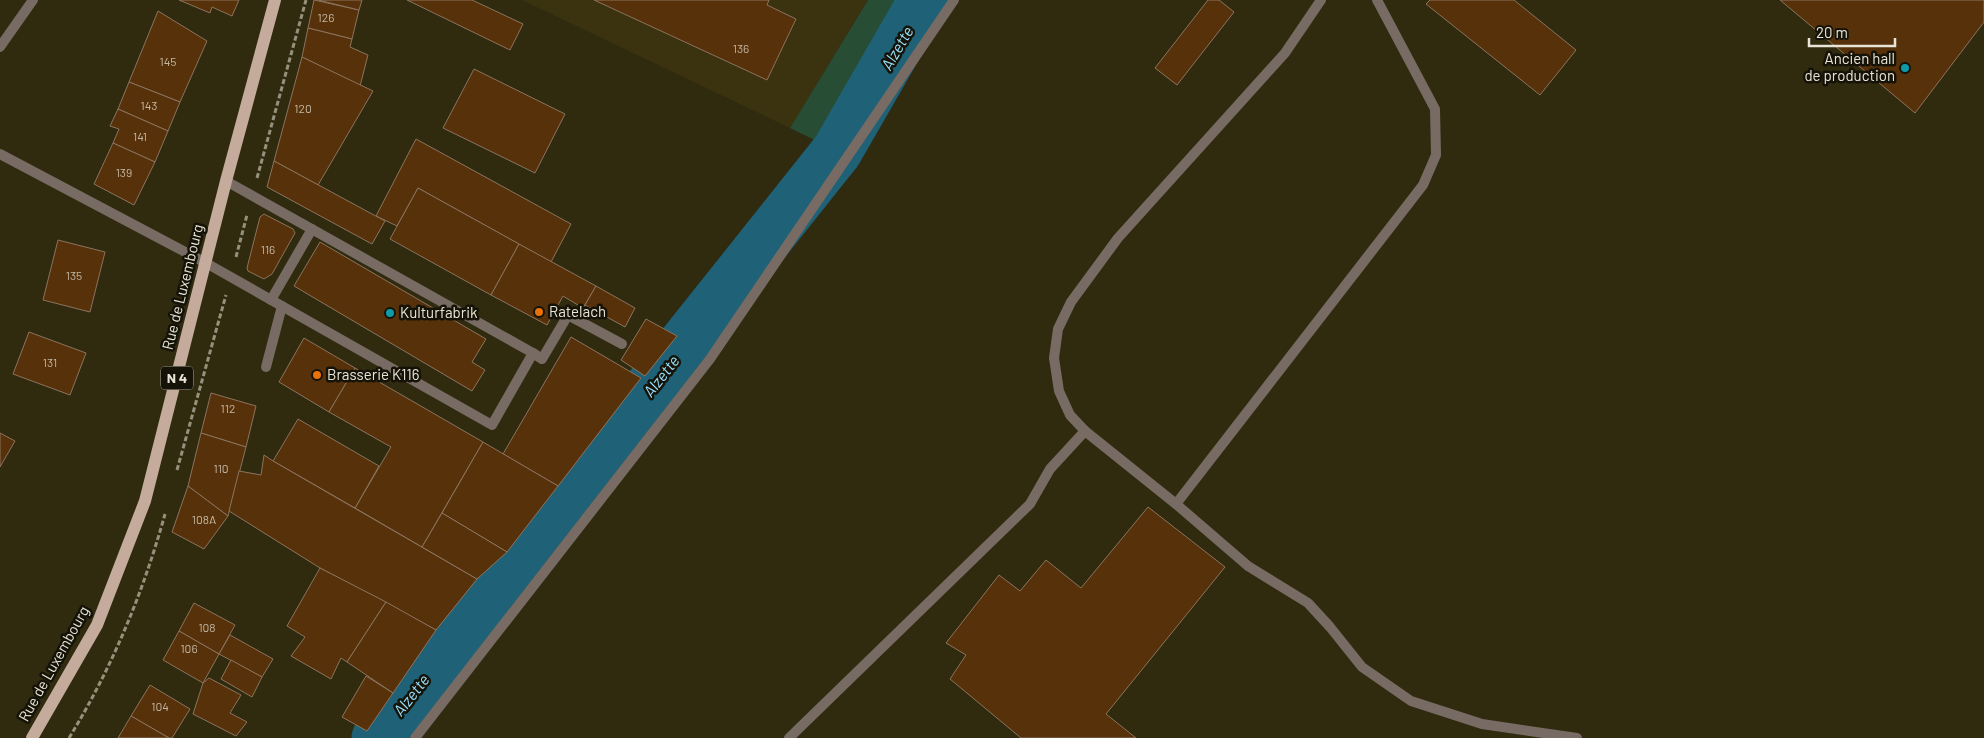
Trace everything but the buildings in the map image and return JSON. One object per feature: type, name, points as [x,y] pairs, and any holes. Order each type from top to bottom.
[{"type":"main road","name":"Rue de Luxembourg","points":[[32,738],[97,625],[145,501],[226,181],[275,0]]},
{"type":"lane","points":[[0,47],[33,0]]},
{"type":"lane","points":[[415,738],[710,359],[954,0]]},
{"type":"lane","points":[[1321,0],[1285,53],[1118,238],[1071,302],[1058,329],[1054,358],[1059,391],[1070,415],[1085,430],[1248,566],[1308,603],[1362,667],[1410,701],[1482,724],[1577,738]]},
{"type":"lane","points":[[1176,504],[1423,185],[1436,155],[1435,109],[1377,0]]},
{"type":"lane","points":[[0,154],[206,263],[492,425],[533,353]]},
{"type":"lane","points":[[226,181],[542,359],[568,315],[622,344]]},
{"type":"lane","points":[[271,300],[312,229]]},
{"type":"lane","points":[[266,367],[282,306]]},
{"type":"lane","points":[[788,738],[1030,504],[1050,469],[1085,430]]},
{"type":"shaded area","points":[[522,0],[868,0],[790,128]]},
{"type":"green space","points":[[868,0],[938,0],[837,151],[790,128]]},
{"type":"waterway","name":"Alzette","points":[[377,738],[681,347],[837,151],[924,0]]},
{"type":"place","name":"Ancien hall de production","points":[[1905,68]]},
{"type":"place","name":"Ratelach","points":[[539,312]]},
{"type":"place","name":"Kulturfabrik","points":[[390,313]]},
{"type":"place","name":"Brasserie K116","points":[[317,375]]}]
